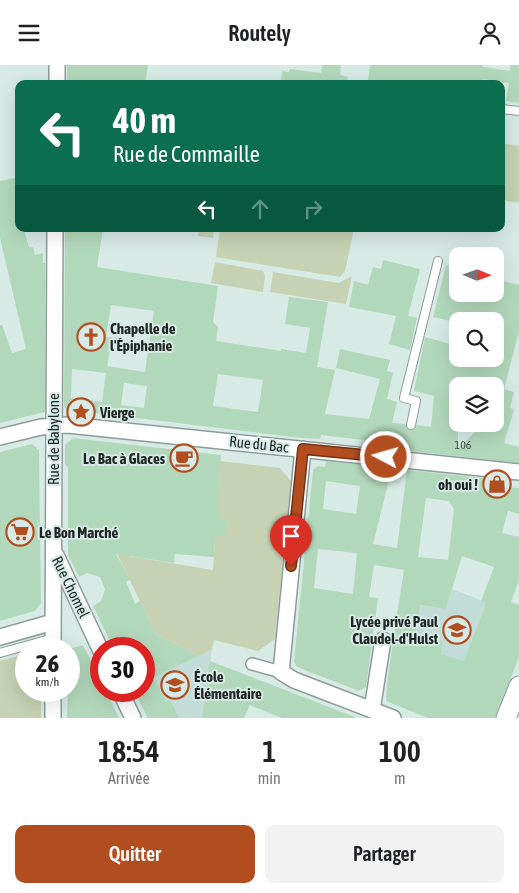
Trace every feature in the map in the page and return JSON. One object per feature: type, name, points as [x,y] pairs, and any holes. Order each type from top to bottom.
[{"type":"street","points":[[57,80],[58,65]]},
{"type":"street","name":"Rue de Babylone","points":[[53,636],[54,232]]},
{"type":"street","name":"Rue du Bac","points":[[0,437],[54,425],[303,449],[404,454],[519,472]]},
{"type":"street","points":[[280,672],[303,449]]},
{"type":"street","name":"Rue Chomel","points":[[53,550],[94,637]]},
{"type":"street","points":[[0,637],[53,636]]},
{"type":"street","points":[[372,710],[383,640]]},
{"type":"street","points":[[252,664],[280,672],[393,718]]},
{"type":"street","points":[[506,718],[519,685]]},
{"type":"street","points":[[53,702],[53,718]]},
{"type":"street","points":[[125,702],[133,718]]},
{"type":"lane","points":[[505,109],[519,111]]},
{"type":"lane","points":[[411,425],[416,401],[404,398],[438,261]]},
{"type":"lane","points":[[0,653],[53,636]]},
{"type":"shaded area","name":"Lycée privé Paul Claudel-d'Hulst","points":[[452,589],[519,615],[511,677],[435,652],[392,645],[399,602],[446,609]]},
{"type":"shaded area","name":"École Élémentaire","points":[[212,649],[202,718],[148,718],[140,702],[155,702],[155,677]]},
{"type":"green space","points":[[505,144],[519,146],[519,203],[505,201]]},
{"type":"green space","points":[[199,232],[214,232],[213,238],[198,236]]},
{"type":"green space","points":[[220,232],[353,232],[345,271],[340,277],[216,257]]},
{"type":"green space","points":[[215,262],[263,271],[265,276],[263,292],[211,283]]},
{"type":"green space","points":[[273,272],[339,283],[352,276],[346,304],[270,292]]},
{"type":"green space","points":[[220,461],[280,468],[291,481],[275,639],[258,651],[214,640],[212,649],[198,656],[156,634],[117,554],[213,570]]},
{"type":"green space","points":[[15,657],[15,702],[41,702],[41,718],[0,718],[0,661]]},
{"type":"building","points":[[67,65],[148,65],[146,80],[67,80]]},
{"type":"building","points":[[322,65],[341,65],[340,75],[348,77],[348,80],[281,80],[282,71],[289,72],[290,69],[321,73]]},
{"type":"building","points":[[370,65],[481,65],[510,71],[511,65],[519,65],[519,103],[506,101],[509,83],[505,82],[505,80],[368,80]]},
{"type":"building","points":[[15,178],[15,232],[25,232],[29,248],[33,247],[35,255],[43,253],[43,263],[45,263],[45,412],[0,423],[0,325],[2,325],[12,353],[26,349],[0,238],[0,181]]},
{"type":"building","points":[[65,232],[103,232],[97,267],[218,286],[213,322],[218,327],[216,341],[306,353],[310,328],[285,324],[289,297],[328,302],[317,367],[335,370],[325,414],[369,419],[380,379],[336,368],[340,349],[390,360],[387,371],[393,373],[387,399],[397,402],[392,423],[405,424],[410,431],[417,425],[431,427],[434,396],[414,391],[425,337],[449,344],[449,367],[504,367],[504,312],[449,312],[449,321],[433,317],[446,265],[449,266],[449,303],[504,303],[504,281],[519,285],[519,331],[504,389],[514,392],[510,408],[514,409],[504,443],[519,447],[519,463],[410,451],[410,447],[406,443],[401,445],[399,450],[362,446],[364,440],[321,435],[320,439],[71,410],[70,414],[64,406]],"holes":[[[111,305],[154,311],[145,372],[107,366],[112,337],[106,337]],[[72,369],[106,373],[102,402],[71,398]],[[218,374],[263,380],[258,412],[213,406]],[[124,383],[147,386],[144,408],[121,405]]]},
{"type":"building","points":[[383,260],[420,269],[408,316],[417,318],[410,350],[389,344],[396,316],[349,307],[354,281],[368,285],[373,267],[381,269]]},
{"type":"building","points":[[73,438],[221,455],[217,514],[221,514],[220,520],[227,520],[226,535],[215,535],[214,557],[175,554],[174,563],[116,554],[130,580],[126,582],[135,604],[140,601],[156,634],[198,656],[155,677],[155,637],[108,637],[93,606],[101,601],[105,589],[100,577],[87,573],[79,577],[68,555],[68,468],[65,464],[65,445]]},
{"type":"building","name":"Le Bon Marché","points":[[32,444],[39,450],[41,603],[35,611],[0,621],[0,452]]},
{"type":"building","points":[[326,461],[392,468],[373,544],[397,548],[407,470],[504,480],[502,487],[519,488],[519,514],[508,511],[502,533],[519,537],[519,580],[511,602],[519,605],[519,657],[495,718],[428,718],[386,701],[388,675],[404,570],[374,565],[369,597],[378,598],[366,687],[359,691],[297,667],[294,662],[313,470],[318,466],[325,467]],"holes":[[[326,481],[360,486],[356,514],[323,509]],[[426,498],[449,501],[454,509],[448,560],[418,557]],[[318,549],[357,553],[353,594],[314,588]],[[462,556],[494,567],[481,601],[486,603],[464,661],[441,654],[443,641],[415,637],[420,605],[446,609]]]},
{"type":"building","points":[[83,645],[90,659],[90,702],[111,702],[119,718],[67,718],[67,702],[80,702],[80,646]]},
{"type":"building","points":[[210,661],[355,718],[282,718],[250,705],[244,718],[202,718]]},
{"type":"building","points":[[155,679],[166,702],[170,700],[179,718],[148,718],[140,702],[155,702]]},
{"type":"place","name":"Chapelle de l'Épiphanie","points":[[91,337]]},
{"type":"place","name":"Vierge","points":[[81,412]]},
{"type":"place","name":"Le Bac à Glaces","points":[[184,458]]},
{"type":"place","name":"oh oui !","points":[[497,484]]},
{"type":"place","name":"Le Bon Marché","points":[[20,532]]},
{"type":"place","name":"Lycée privé Paul Claudel-d'Hulst","points":[[457,630]]},
{"type":"place","name":"École Élémentaire","points":[[175,685]]},
{"type":"route","points":[[291,566],[303,449],[386,457]]}]
